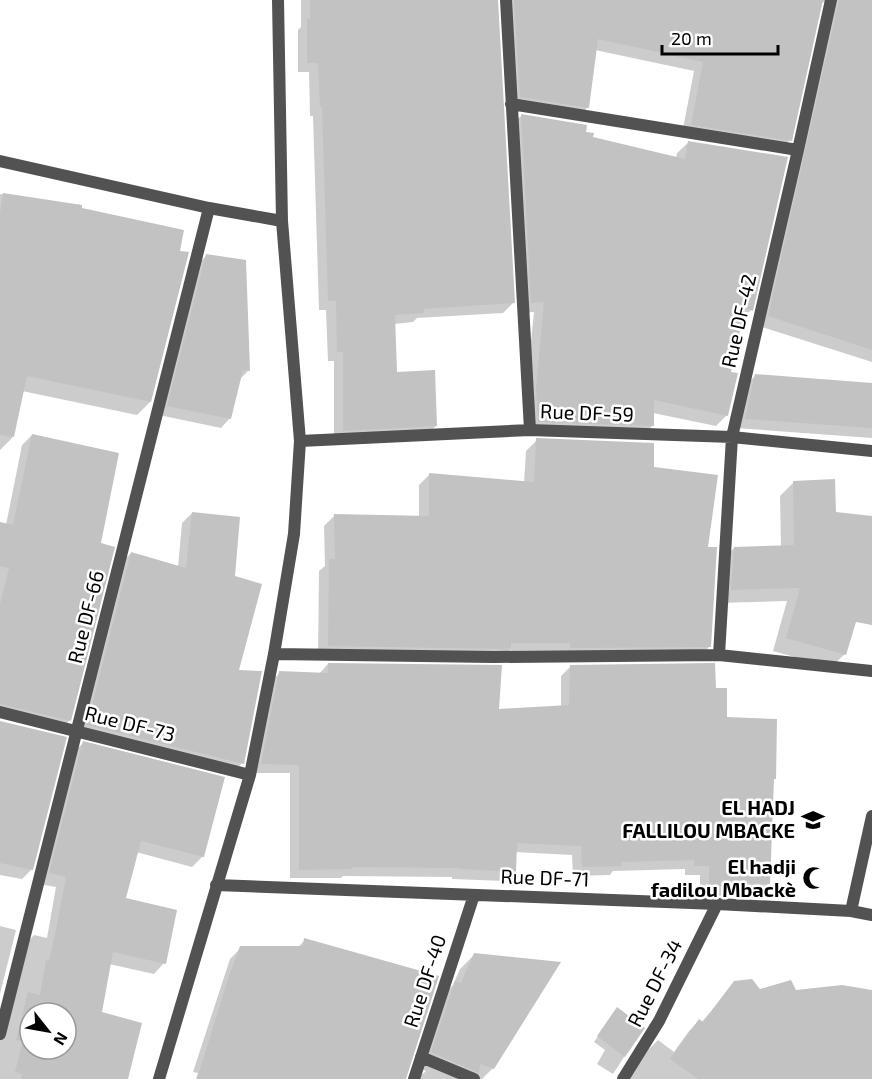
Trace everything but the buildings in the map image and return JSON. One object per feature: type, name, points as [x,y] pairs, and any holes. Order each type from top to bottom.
[{"type":"street","points":[[159,1079],[250,774],[274,654],[294,534],[300,441],[282,221],[278,0]]},
{"type":"street","points":[[506,0],[530,430]]},
{"type":"street","name":"Rue DF-42","points":[[719,655],[732,437],[831,0]]},
{"type":"street","points":[[511,104],[798,150]]},
{"type":"street","points":[[0,161],[209,208],[282,221]]},
{"type":"street","name":"Rue DF-66","points":[[0,1035],[209,208]]},
{"type":"street","name":"Rue DF-59","points":[[300,441],[530,430],[732,437],[872,451]]},
{"type":"street","points":[[274,654],[494,657],[719,655],[872,671]]},
{"type":"street","name":"Rue DF-73","points":[[0,711],[250,774]]},
{"type":"street","points":[[852,911],[872,816]]},
{"type":"street","name":"Rue DF-71","points":[[216,885],[717,904],[852,911],[872,915]]},
{"type":"street","name":"Rue DF-40","points":[[414,1079],[474,896]]},
{"type":"street","name":"Rue DF-34","points":[[624,1079],[659,1021],[717,904]]},
{"type":"street","points":[[421,1057],[474,1079]]},
{"type":"place","name":"EL HADJ FALLILOU MBACKE","points":[[813,820]]},
{"type":"place","name":"El hadji fadilou Mbackè","points":[[814,878]]}]
